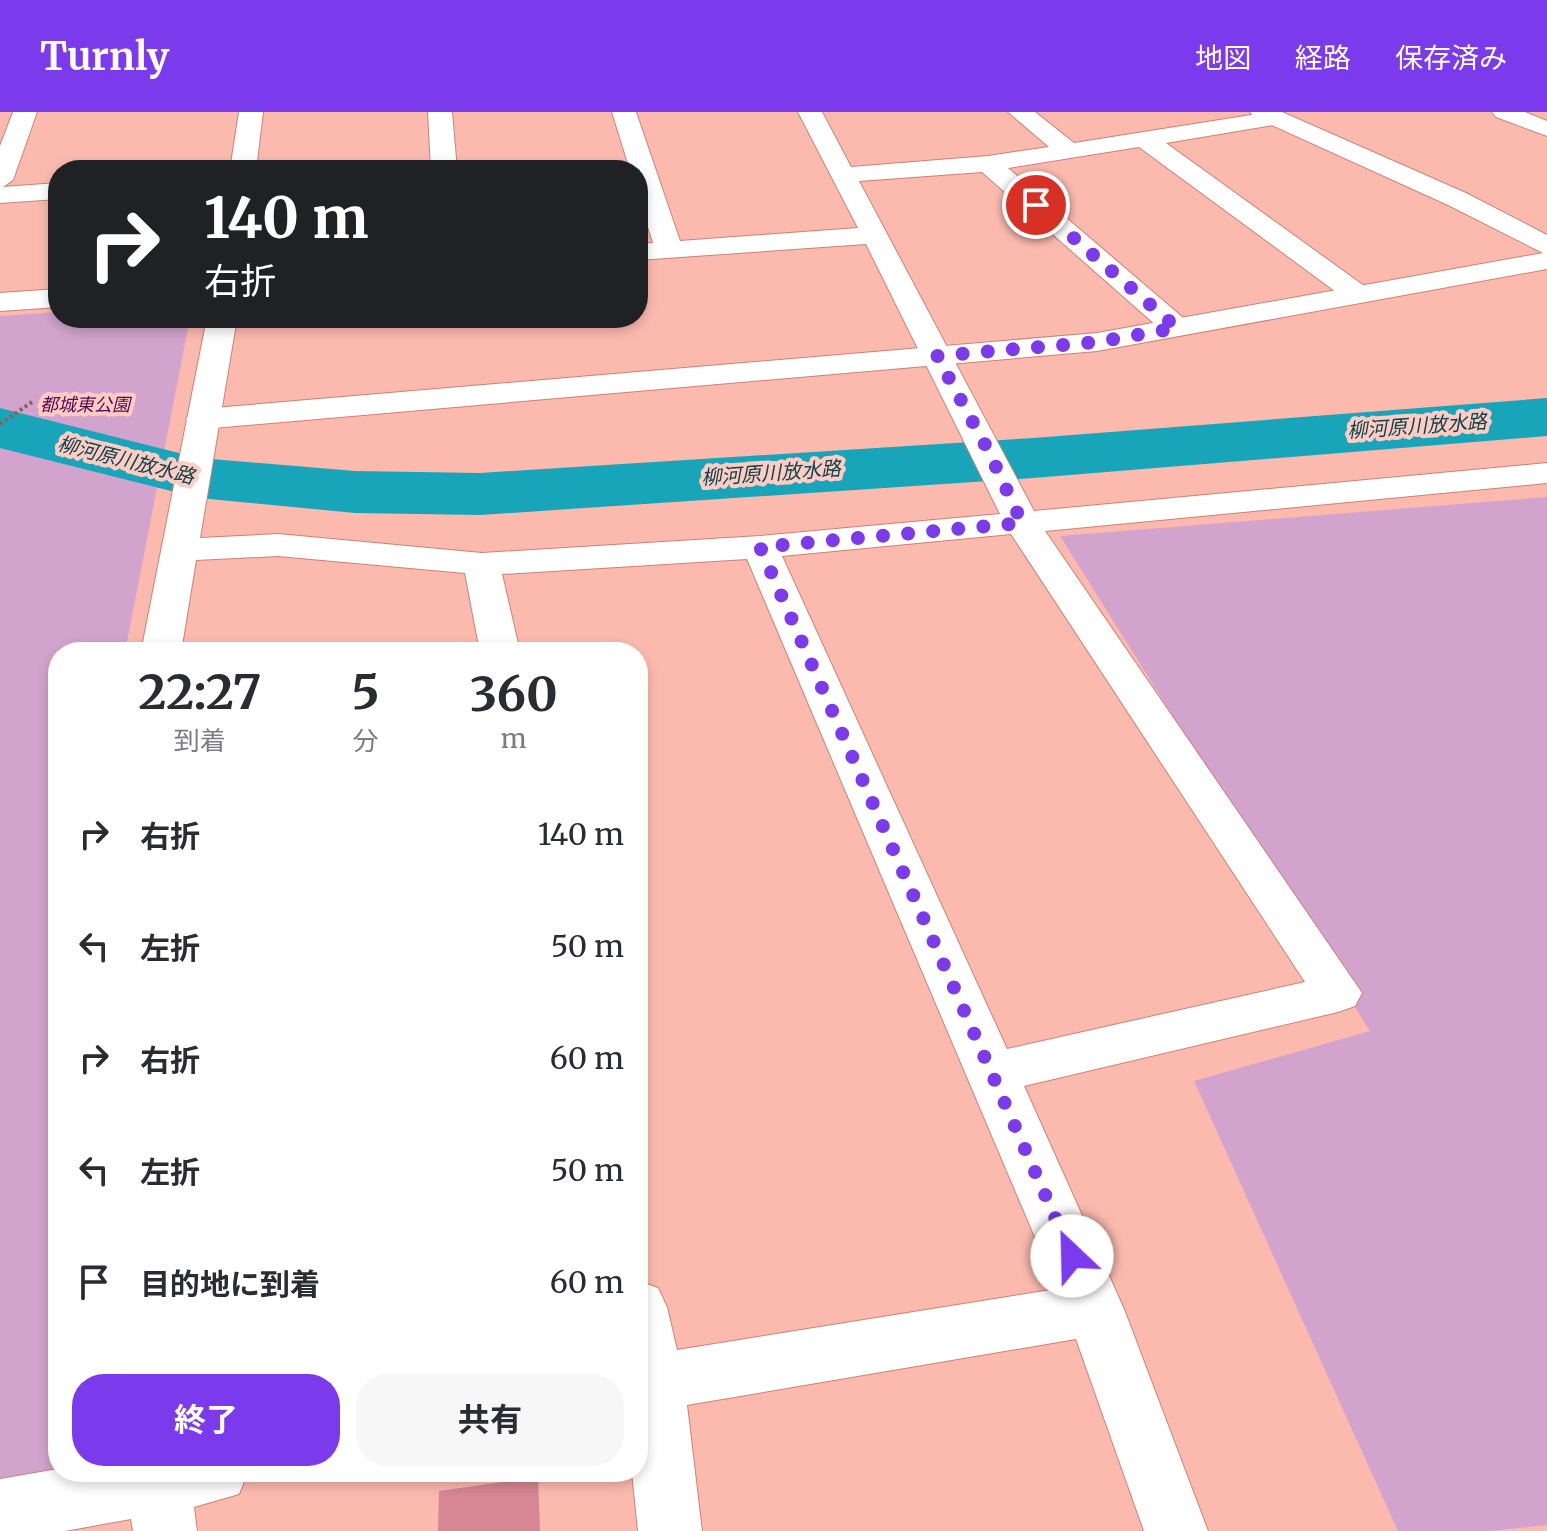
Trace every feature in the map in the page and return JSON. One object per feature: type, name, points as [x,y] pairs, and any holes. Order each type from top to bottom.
[{"type":"street","points":[[0,180],[25,112]]},
{"type":"street","points":[[244,160],[251,112]]},
{"type":"street","points":[[440,112],[443,160]]},
{"type":"street","points":[[624,112],[640,160]]},
{"type":"street","points":[[810,112],[989,452],[1018,516],[1338,993],[992,1073]]},
{"type":"street","points":[[1020,112],[1068,150]]},
{"type":"street","points":[[1504,112],[1547,129]]},
{"type":"street","points":[[843,175],[988,164],[1269,115],[1457,199],[1547,246]]},
{"type":"street","points":[[1144,139],[1357,294]]},
{"type":"street","points":[[988,164],[1177,328]]},
{"type":"street","points":[[648,185],[669,249]]},
{"type":"street","points":[[0,195],[48,192]]},
{"type":"street","points":[[648,251],[874,235]]},
{"type":"street","points":[[202,419],[1097,342],[1547,261]]},
{"type":"street","points":[[0,302],[48,299]]},
{"type":"street","points":[[163,642],[220,328]]},
{"type":"street","points":[[183,535],[482,564],[760,547],[1018,516],[1547,473]]},
{"type":"street","points":[[760,547],[1095,1309],[1169,1503],[1176,1531]]},
{"type":"street","points":[[482,564],[498,642]]},
{"type":"street","points":[[648,1383],[1095,1309]]},
{"type":"street","points":[[648,1395],[670,1531]]},
{"type":"street","points":[[0,1511],[160,1496],[193,1482]]},
{"type":"path","points":[[0,424],[32,402]]},
{"type":"green space","name":"都城東公園","points":[[48,313],[48,328],[188,328],[127,642],[48,642],[48,1473],[0,1482],[0,316]]},
{"type":"green space","points":[[1547,497],[1547,1525],[1490,1531],[1398,1531],[1194,1081],[1370,1031],[1060,536]]},
{"type":"building","points":[[503,1482],[538,1482],[540,1531],[438,1531],[439,1491]]},
{"type":"waterway","name":"柳河原川放水路","points":[[0,428],[199,478],[355,492],[480,494],[1033,458],[1547,417]]},
{"type":"route","points":[[1036,205],[1177,328],[1097,342],[937,356],[989,452],[1022,523],[760,547],[1072,1256]]}]
